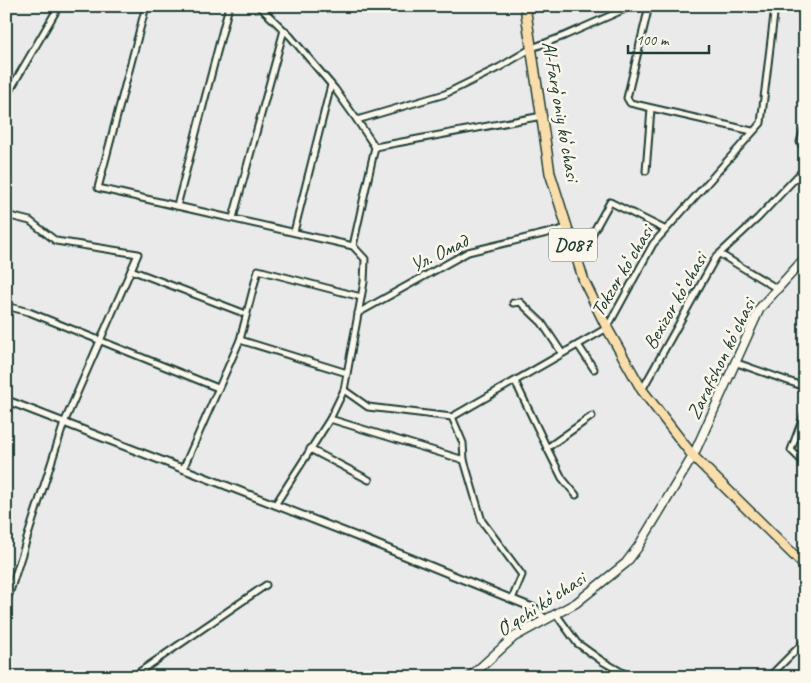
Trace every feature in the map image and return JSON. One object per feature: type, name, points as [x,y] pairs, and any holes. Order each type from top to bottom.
[{"type":"main road","name":"Al-Fargʻoniy koʻchasi","points":[[525,6],[550,173],[584,281],[607,328],[642,390],[693,456]]},
{"type":"main road","name":"Zarafshon koʻchasi","points":[[693,456],[737,363],[752,324],[776,288],[805,258]]},
{"type":"main road","name":"D087","points":[[693,456],[805,566]]},
{"type":"main road","name":"Oʻqchi koʻchasi","points":[[470,677],[514,638],[576,603],[626,563],[638,548],[693,456]]},
{"type":"street","points":[[6,97],[59,6]]},
{"type":"street","points":[[146,6],[98,188],[353,246],[364,259],[361,297],[344,390],[330,419],[275,505]]},
{"type":"street","points":[[177,206],[229,6]]},
{"type":"street","points":[[259,6],[284,30],[331,85],[375,147],[353,246]]},
{"type":"street","points":[[357,120],[446,94],[500,68],[532,48],[632,6]]},
{"type":"street","points":[[649,6],[627,98],[630,103],[752,132]]},
{"type":"street","name":"Tokzor koʻchasi","points":[[452,417],[607,328],[653,244],[664,229],[763,118],[775,6]]},
{"type":"street","points":[[233,218],[284,30]]},
{"type":"street","points":[[294,232],[331,85]]},
{"type":"street","points":[[646,171],[651,109]]},
{"type":"street","points":[[375,147],[542,116]]},
{"type":"street","points":[[805,127],[800,142],[805,151]]},
{"type":"street","name":"Bexizor koʻchasi","points":[[642,390],[708,269],[720,254],[758,218],[805,168]]},
{"type":"street","points":[[576,254],[589,240],[610,202],[664,229]]},
{"type":"street","points":[[6,215],[30,221],[56,241],[138,254],[64,423],[6,604]]},
{"type":"street","name":"Ул. Омад","points":[[358,313],[468,252],[568,228]]},
{"type":"street","points":[[720,254],[776,288]]},
{"type":"street","points":[[131,270],[246,314]]},
{"type":"street","points":[[182,468],[240,340],[258,270],[361,297]]},
{"type":"street","points":[[513,303],[520,302],[542,323],[562,353]]},
{"type":"street","points":[[6,306],[29,312],[218,388]]},
{"type":"street","points":[[240,340],[347,373]]},
{"type":"street","points":[[578,345],[594,370]]},
{"type":"street","points":[[737,363],[805,387]]},
{"type":"street","points":[[515,381],[562,478],[576,495]]},
{"type":"street","points":[[344,390],[368,407],[452,417],[462,443],[464,460],[482,521],[522,575],[512,599]]},
{"type":"street","points":[[6,400],[512,599],[536,609],[545,620]]},
{"type":"street","points":[[805,412],[792,450],[805,464]]},
{"type":"street","points":[[546,448],[592,416]]},
{"type":"street","points":[[330,419],[464,460]]},
{"type":"street","points":[[310,449],[369,480]]},
{"type":"street","points":[[132,677],[266,585]]},
{"type":"street","points":[[556,614],[576,643],[626,676]]},
{"type":"street","points":[[770,677],[805,641]]}]
